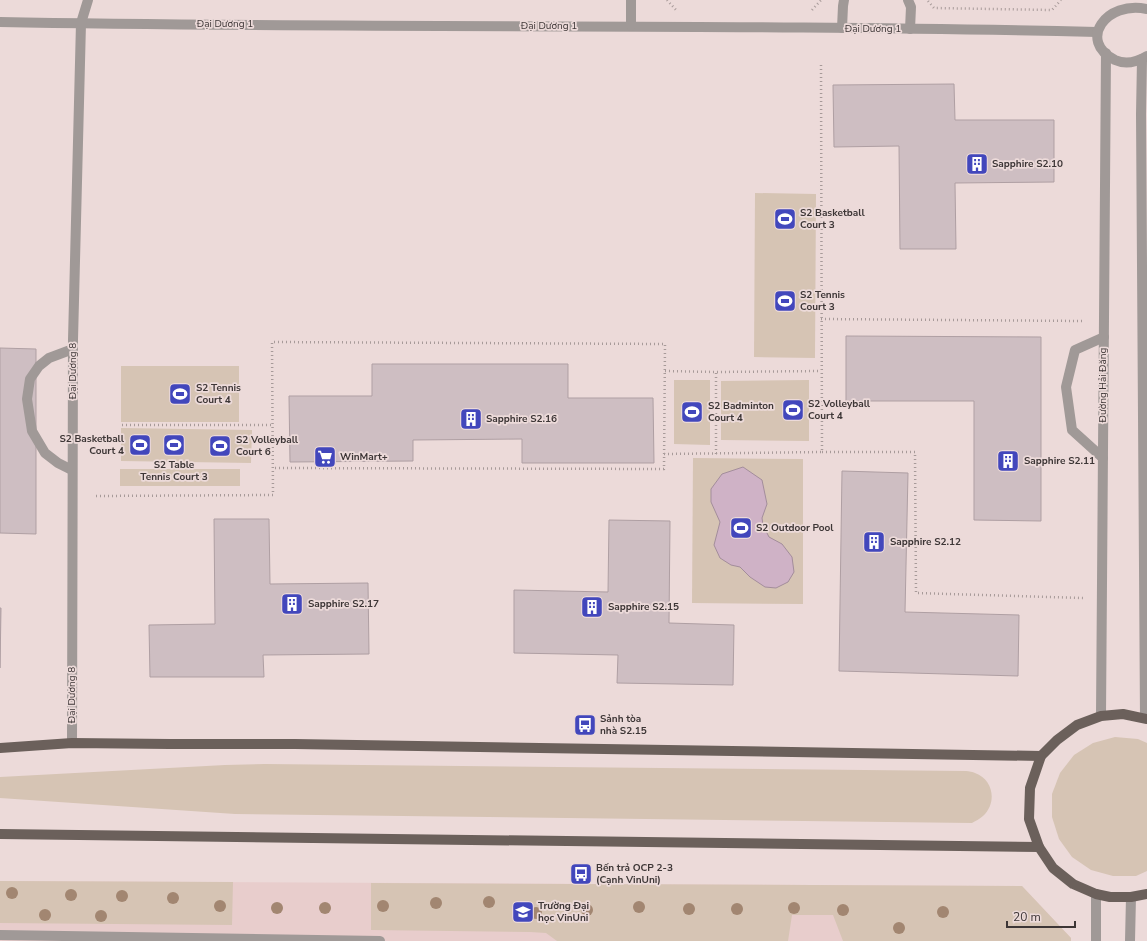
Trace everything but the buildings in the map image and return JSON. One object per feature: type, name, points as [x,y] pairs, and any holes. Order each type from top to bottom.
[{"type":"main road","points":[[1146,718],[1123,714],[1100,716],[1077,725],[1056,740],[1041,756],[1030,788],[1030,819],[1039,847],[1053,868],[1073,884],[1096,894],[1110,897],[1131,897],[1147,894]]},
{"type":"main road","points":[[0,748],[72,743],[295,744],[1041,756]]},
{"type":"main road","points":[[0,834],[1039,847]]},
{"type":"street","name":"Đại Dương 8","points":[[72,743],[73,349],[80,23],[88,0]]},
{"type":"street","points":[[631,0],[631,26]]},
{"type":"street","points":[[842,28],[844,0]]},
{"type":"street","points":[[908,0],[911,7],[910,29]]},
{"type":"street","points":[[1143,5],[1120,2],[1107,8],[1098,22],[1097,32],[1103,51],[1111,58],[1120,62],[1130,63],[1145,57],[1141,122],[1146,718]]},
{"type":"street","name":"Đại Dương 1","points":[[0,22],[631,26],[1097,32]]},
{"type":"street","name":"Đường Hải Đăng","points":[[1100,716],[1106,53]]},
{"type":"street","points":[[1103,458],[1072,430],[1066,387],[1075,350],[1104,337]]},
{"type":"street","points":[[72,470],[45,452],[32,431],[27,399],[30,379],[38,366],[49,358],[73,349]]},
{"type":"street","points":[[1096,894],[1096,941]]},
{"type":"street","points":[[1130,941],[1131,897]]},
{"type":"street","points":[[0,936],[380,941]]},
{"type":"path","points":[[667,0],[677,11]]},
{"type":"path","points":[[927,0],[934,8],[1052,10],[1061,0]]},
{"type":"path","points":[[821,64],[822,452]]},
{"type":"path","points":[[821,319],[1082,321]]},
{"type":"path","points":[[96,496],[273,495],[272,342],[665,344],[664,469],[273,468]]},
{"type":"path","points":[[665,371],[821,371]]},
{"type":"path","points":[[716,372],[716,454]]},
{"type":"path","points":[[122,425],[273,425]]},
{"type":"path","points":[[664,454],[916,452],[916,593],[1083,598]]},
{"type":"shaded area","name":"S2 Tennis Court 3","points":[[755,193],[816,194],[815,358],[754,357]]},
{"type":"shaded area","name":"S2 Tennis Court 4","points":[[121,366],[239,366],[239,422],[121,422]]},
{"type":"shaded area","name":"S2 Badminton Court 4","points":[[674,380],[710,380],[710,445],[674,444]]},
{"type":"shaded area","points":[[809,380],[809,441],[721,440],[721,381]]},
{"type":"shaded area","points":[[121,428],[252,430],[251,463],[121,461]]},
{"type":"shaded area","points":[[693,458],[803,459],[803,604],[692,603]]},
{"type":"shaded area","name":"S2 Outdoor Pool","points":[[743,467],[762,480],[767,504],[762,518],[763,525],[769,537],[782,544],[792,557],[794,572],[788,582],[776,588],[765,587],[750,577],[740,567],[731,565],[720,558],[714,545],[720,522],[711,502],[711,489],[722,474]]},
{"type":"shaded area","points":[[120,469],[240,469],[240,486],[120,486]]},
{"type":"shaded area","points":[[1115,737],[1138,739],[1147,743],[1147,871],[1136,876],[1113,876],[1091,870],[1072,857],[1059,839],[1052,817],[1052,794],[1060,773],[1074,755],[1093,743]]},
{"type":"shaded area","points":[[265,764],[967,771],[981,776],[986,781],[990,786],[992,799],[987,811],[982,817],[972,823],[235,814],[0,798],[0,777]]},
{"type":"shaded area","name":"Trường Đại học VinUni","points":[[0,881],[1022,886],[1071,938],[1071,941],[0,941]]},
{"type":"shaded area","points":[[0,881],[233,882],[232,925],[0,923]]},
{"type":"shaded area","points":[[371,883],[1022,886],[1071,938],[1071,941],[843,941],[833,915],[792,915],[788,941],[557,941],[546,933],[530,932],[371,930]]},
{"type":"place","name":"Sapphire S2.10","points":[[977,164]]},
{"type":"place","name":"S2 Basketball Court 3","points":[[785,219]]},
{"type":"place","name":"S2 Tennis Court 3","points":[[785,301]]},
{"type":"place","name":"S2 Tennis Court 4","points":[[180,394]]},
{"type":"place","name":"S2 Volleyball Court 4","points":[[793,410]]},
{"type":"place","name":"S2 Badminton Court 4","points":[[692,412]]},
{"type":"place","name":"Sapphire S2.16","points":[[471,419]]},
{"type":"place","name":"S2 Basketball Court 4","points":[[140,445]]},
{"type":"place","name":"S2 Table Tennis Court 3","points":[[174,445]]},
{"type":"place","name":"S2 Volleyball Court 6","points":[[220,446]]},
{"type":"place","name":"WinMart+","points":[[325,457]]},
{"type":"place","name":"Sapphire S2.11","points":[[1008,461]]},
{"type":"place","name":"S2 Outdoor Pool","points":[[741,528]]},
{"type":"place","name":"Sapphire S2.12","points":[[874,542]]},
{"type":"place","name":"Sapphire S2.17","points":[[292,604]]},
{"type":"place","name":"Sapphire S2.15","points":[[592,607]]},
{"type":"place","name":"Sảnh tòa nhà S2.15","points":[[585,725]]},
{"type":"place","name":"Bến trả OCP 2-3 (Cạnh VinUni)","points":[[581,874]]},
{"type":"place","name":"Trường Đại học VinUni","points":[[523,912]]}]
